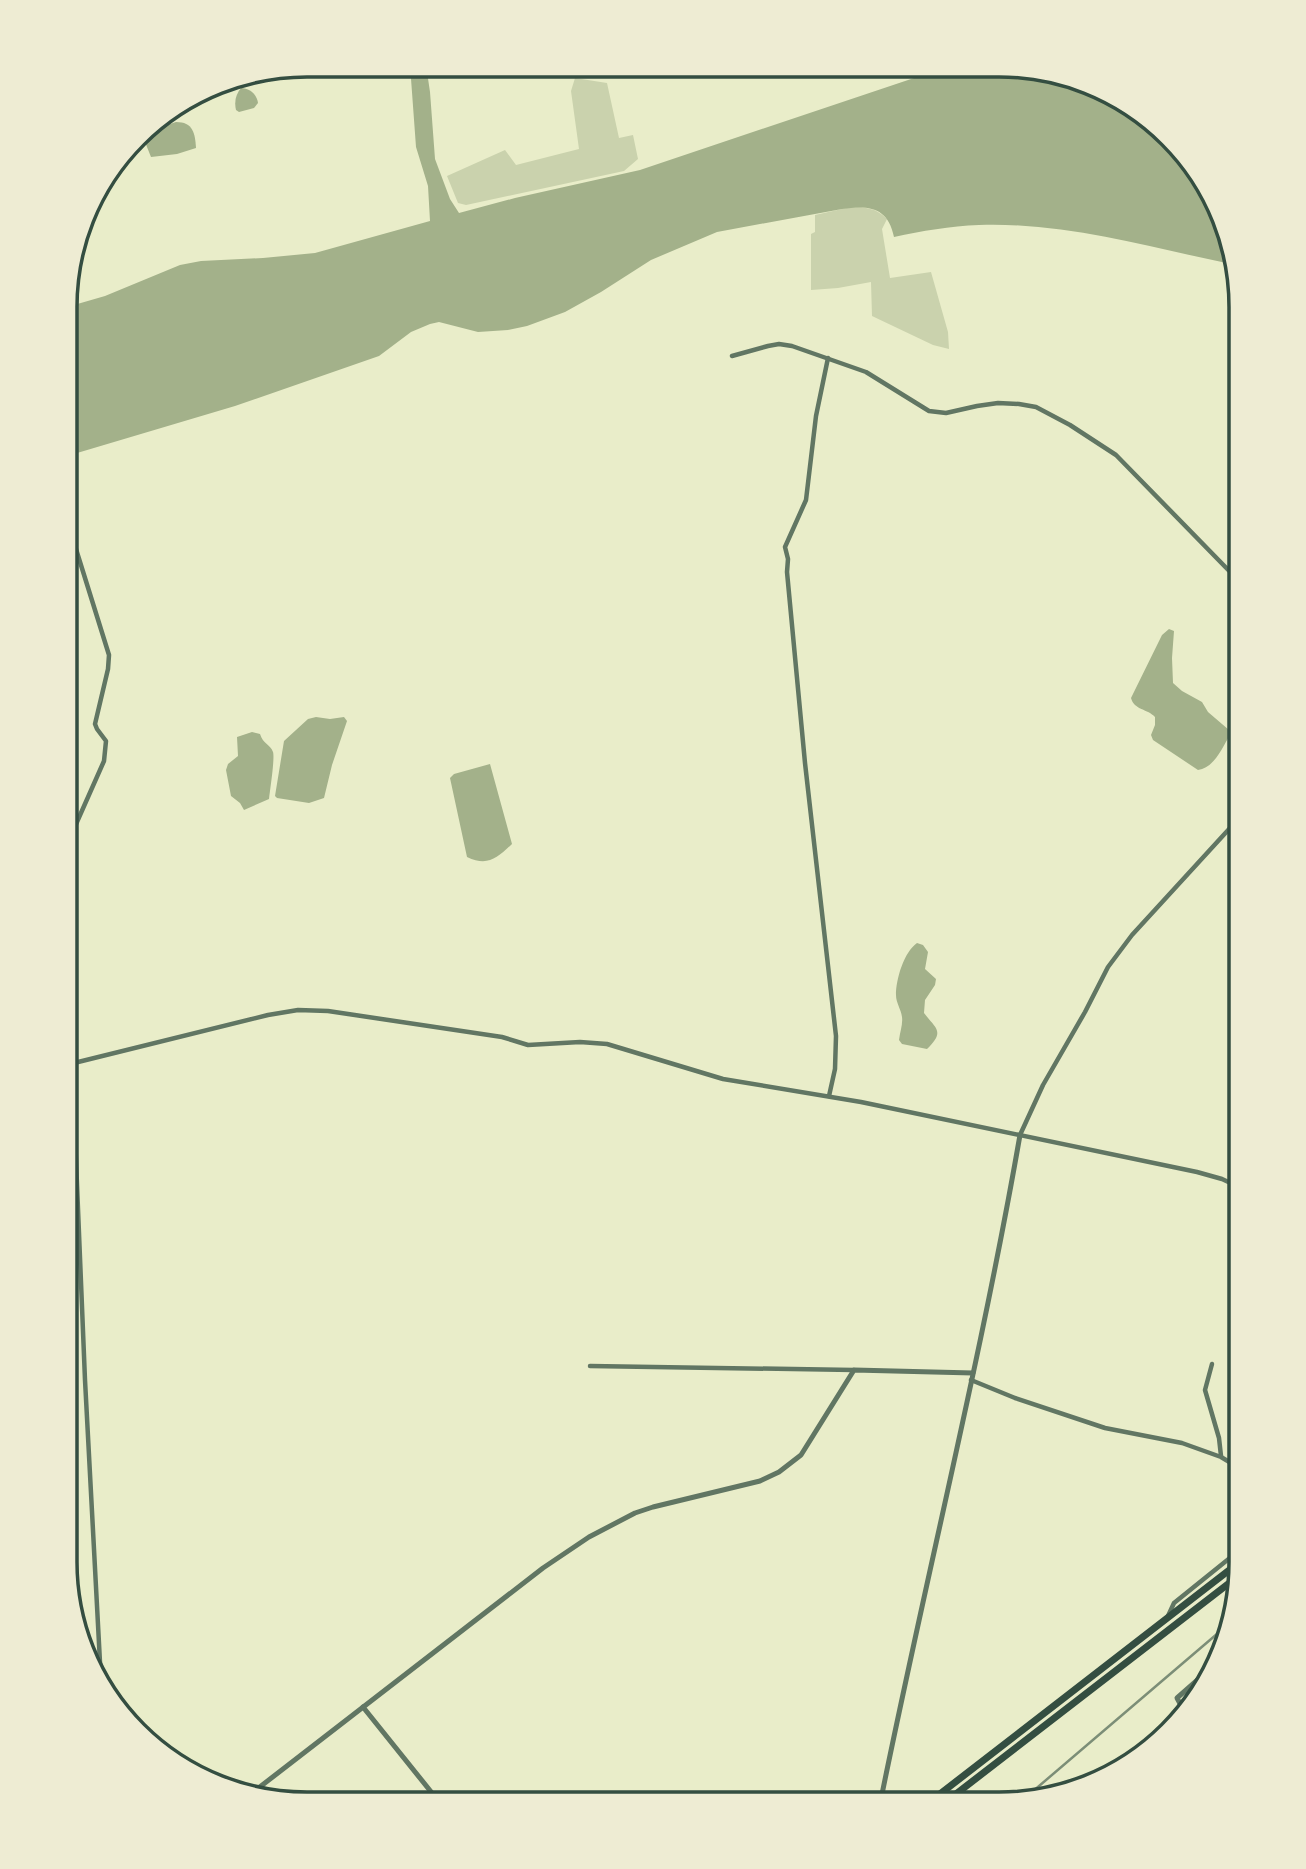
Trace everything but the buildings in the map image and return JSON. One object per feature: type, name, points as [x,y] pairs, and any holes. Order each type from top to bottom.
[{"type":"highway","points":[[943,1792],[1229,1570]]},
{"type":"highway","points":[[959,1792],[1228,1584]]},
{"type":"street","points":[[732,356],[779,344],[792,346],[866,372],[934,413],[998,403],[1036,407],[1070,425],[1115,455],[1229,571]]},
{"type":"street","points":[[828,358],[816,416],[806,500],[785,547],[805,763],[836,1036],[835,1069],[829,1096]]},
{"type":"street","points":[[77,552],[109,655],[95,724],[106,741],[105,758],[77,822]]},
{"type":"street","points":[[882,1792],[973,1373],[1020,1135],[1043,1085],[1115,956],[1229,829]]},
{"type":"street","points":[[77,1062],[268,1015],[318,1010],[502,1037],[528,1045],[580,1042],[607,1044],[723,1079],[829,1096],[1197,1172],[1229,1182]]},
{"type":"street","points":[[77,1185],[99,1659]]},
{"type":"street","points":[[1212,1364],[1205,1390],[1219,1438],[1221,1457]]},
{"type":"street","points":[[590,1366],[973,1373]]},
{"type":"street","points":[[261,1787],[543,1568],[589,1536],[653,1507],[760,1481],[787,1467],[801,1455],[854,1370]]},
{"type":"street","points":[[971,1380],[1105,1429],[1166,1439],[1229,1462]]},
{"type":"street","points":[[1167,1619],[1174,1603],[1229,1559]]},
{"type":"street","points":[[1180,1703],[1177,1698],[1194,1683]]},
{"type":"street","points":[[1184,1692],[1186,1696]]},
{"type":"street","points":[[363,1707],[431,1792]]},
{"type":"shaded area","points":[[411,77],[428,77],[435,159],[450,199],[459,213],[640,170],[917,77],[1029,79],[1058,85],[1101,101],[1151,134],[1172,155],[1205,205],[1217,233],[1225,263],[1106,237],[1043,227],[968,226],[894,237],[887,219],[876,210],[861,207],[842,209],[717,232],[651,260],[565,312],[527,326],[478,332],[439,322],[430,324],[411,332],[379,356],[235,406],[77,453],[77,304],[105,296],[180,265],[201,261],[315,253],[430,221],[428,186],[416,147]]},
{"type":"shaded area","points":[[575,78],[607,83],[619,138],[633,135],[638,159],[624,171],[466,205],[458,203],[447,176],[505,150],[516,165],[579,149],[571,91]]},
{"type":"shaded area","points":[[241,88],[252,92],[258,103],[254,108],[239,112],[236,110],[235,101]]},
{"type":"shaded area","points":[[176,122],[190,126],[196,148],[177,154],[151,157],[146,143],[167,125]]},
{"type":"shaded area","points":[[851,207],[879,212],[887,219],[882,229],[890,278],[931,272],[948,332],[949,349],[933,345],[872,316],[871,282],[811,290],[811,234],[815,232],[815,215]]},
{"type":"shaded area","points":[[1169,629],[1174,631],[1173,683],[1202,702],[1208,712],[1229,730],[1229,737],[1217,757],[1209,766],[1198,770],[1153,740],[1151,735],[1155,717],[1135,705],[1131,698],[1162,635]]},
{"type":"shaded area","points":[[344,717],[347,721],[324,798],[309,803],[277,798],[275,796],[284,741],[308,719]]},
{"type":"shaded area","points":[[252,732],[260,734],[272,749],[273,767],[269,799],[244,810],[231,796],[226,770],[228,764],[238,756],[237,737]]},
{"type":"shaded area","points":[[490,764],[512,844],[492,860],[481,861],[467,857],[450,778],[454,774]]},
{"type":"shaded area","points":[[917,943],[923,945],[928,952],[925,969],[936,979],[925,1000],[924,1013],[937,1030],[936,1038],[927,1049],[902,1044],[899,1040],[902,1020],[896,998],[897,981],[905,959]]},
{"type":"railway","points":[[1035,1789],[1218,1633]]}]
